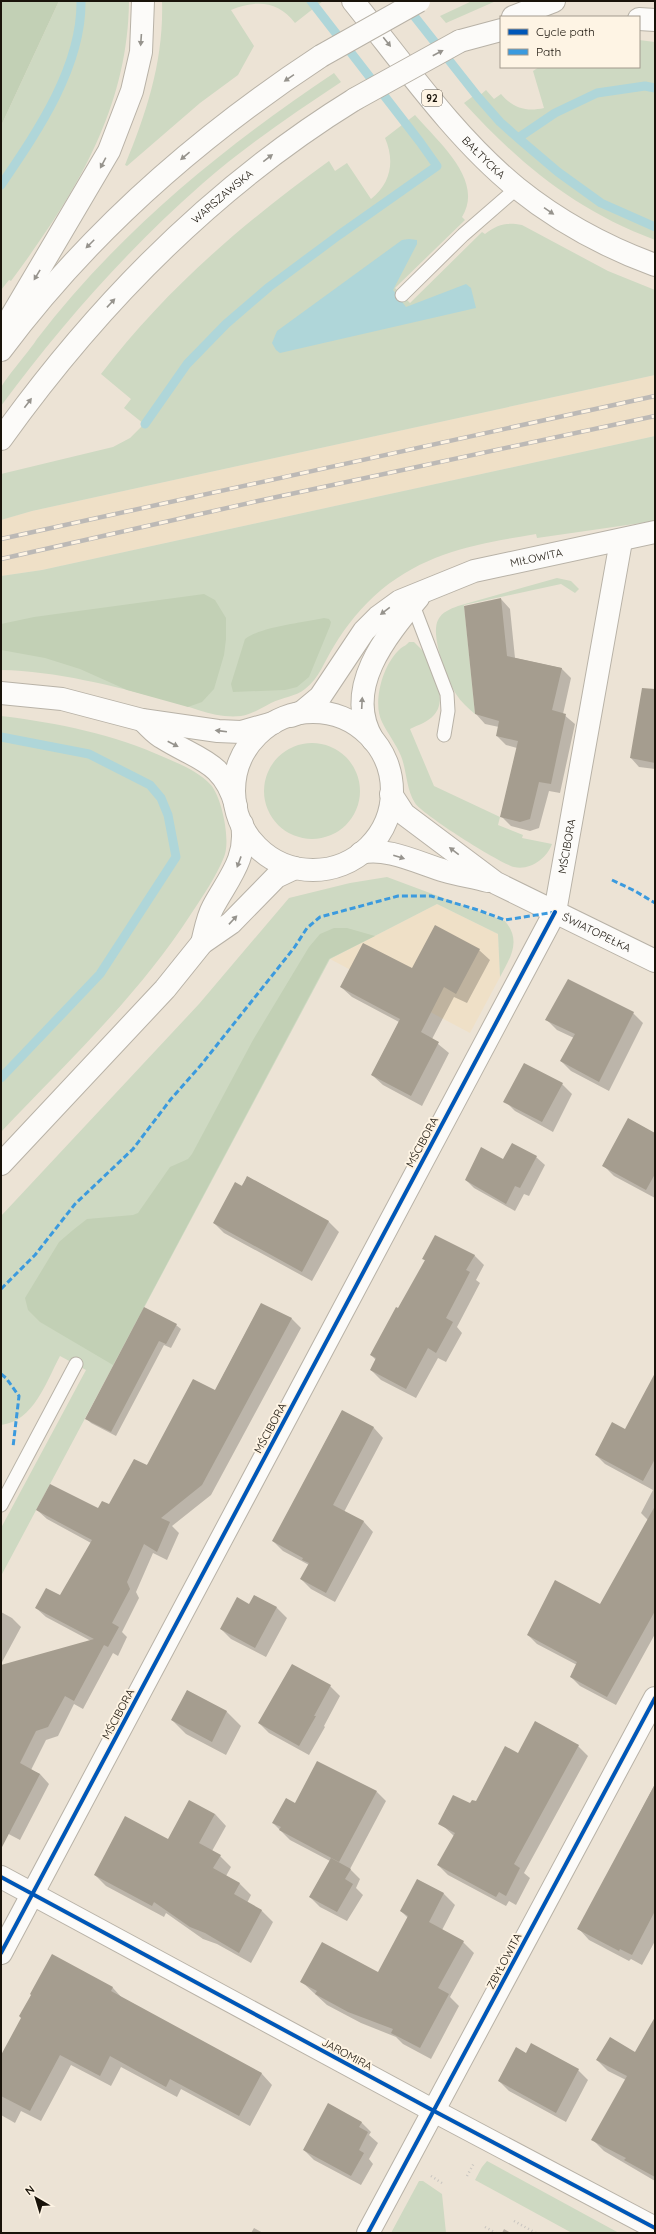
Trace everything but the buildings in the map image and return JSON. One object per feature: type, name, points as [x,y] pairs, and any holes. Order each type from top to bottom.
[{"type":"street","points":[[1,334],[109,151],[132,91],[140,52],[143,1]]},
{"type":"street","name":"BAŁTYCKA","points":[[353,1],[464,137],[517,188],[551,212],[590,236],[655,265]]},
{"type":"street","points":[[1,350],[85,249],[141,194],[225,122],[321,56],[419,1]]},
{"type":"street","points":[[516,16],[554,1]]},
{"type":"street","points":[[640,19],[655,20]]},
{"type":"street","name":"WARSZAWSKA","points":[[3,437],[104,310],[168,243],[211,204],[285,144],[355,99],[460,41],[500,22]]},
{"type":"street","points":[[460,41],[500,30]]},
{"type":"street","name":"MIŁOWITA","points":[[282,719],[302,712],[320,697],[350,650],[372,622],[394,605],[414,598],[449,580],[474,571],[621,541],[655,532]]},
{"type":"street","name":"MŚCIBORA","points":[[1,1953],[555,912],[621,541]]},
{"type":"street","points":[[282,719],[257,736],[242,758],[236,775],[239,815],[262,852],[277,861],[295,868],[315,871],[345,863],[361,853],[374,840],[384,825],[390,810],[391,779],[387,763],[362,718],[361,707],[364,689],[372,664],[385,640],[414,598]]},
{"type":"street","points":[[1,693],[62,699],[142,720],[235,733],[310,712],[338,716],[359,726],[373,740]]},
{"type":"street","points":[[142,720],[161,738],[204,761],[222,774],[229,785],[239,815],[244,835],[240,859],[234,873],[214,906],[202,943]]},
{"type":"street","name":"ŚWIATOPEŁKA","points":[[391,794],[404,814],[496,883],[655,961]]},
{"type":"street","name":"ŚWIATOPEŁKA","points":[[361,853],[372,851],[385,853],[446,871],[496,883]]},
{"type":"street","points":[[1,1164],[165,989],[202,943],[231,923],[276,877],[295,868]]},
{"type":"street","name":"ZBYŁOWITA","points":[[368,2233],[655,1698]]},
{"type":"street","name":"JAROMIRA","points":[[1,1877],[434,2111],[655,2228]]},
{"type":"lane","points":[[402,295],[463,236],[517,188]]},
{"type":"lane","points":[[414,598],[447,694],[448,711],[444,735]]},
{"type":"lane","points":[[1,1505],[76,1364]]},
{"type":"path","points":[[467,2176],[474,2163]]},
{"type":"path","points":[[431,2176],[442,2183]]},
{"type":"path","points":[[514,2221],[536,2233]]},
{"type":"path","points":[[485,2227],[496,2233]]},
{"type":"shaded area","points":[[655,375],[655,436],[42,570],[1,576],[1,520],[32,511]]},
{"type":"shaded area","points":[[437,904],[498,934],[500,977],[470,1033],[330,959]]},
{"type":"green space","points":[[1,1],[59,1],[1,126]]},
{"type":"green space","points":[[59,1],[129,1],[126,41],[119,79],[108,115],[76,184],[34,249],[11,281],[9,280],[1,290],[1,126]]},
{"type":"green space","points":[[162,1],[323,1],[295,23],[281,10],[266,4],[249,5],[231,10],[254,46],[238,75],[200,103],[127,166],[125,165],[147,105],[157,64],[162,23]]},
{"type":"green space","points":[[472,1],[496,1],[446,23],[440,16]]},
{"type":"green space","points":[[640,40],[655,42],[655,240],[599,215],[551,184],[528,166],[464,103],[476,94],[478,97],[486,90],[494,99],[501,94],[510,103],[520,108],[544,108],[533,71],[538,68],[640,68]]},
{"type":"green space","points":[[334,73],[341,82],[252,143],[218,170],[174,209],[121,262],[71,318],[1,406],[1,388],[7,378],[69,300],[102,263],[138,227],[213,161],[293,101]]},
{"type":"green space","points":[[415,115],[446,149],[463,175],[467,189],[467,203],[462,217],[465,220],[395,288],[410,303],[482,232],[485,234],[494,228],[507,224],[522,225],[608,271],[655,290],[655,375],[32,511],[1,520],[1,474],[113,447],[130,438],[144,424],[124,408],[131,399],[101,374],[126,343],[179,286],[236,233],[329,161],[335,171],[347,163],[371,199],[383,186],[389,171],[390,155],[385,138]]},
{"type":"green space","points":[[655,436],[655,521],[537,538],[536,534],[494,541],[455,551],[417,566],[381,590],[361,609],[349,624],[331,651],[318,675],[310,685],[297,694],[275,701],[249,714],[241,716],[222,716],[84,680],[43,673],[1,670],[1,576],[42,570]]},
{"type":"green space","points":[[557,578],[571,581],[579,589],[575,593],[561,584],[464,605],[475,714],[456,694],[444,668],[436,636],[438,620],[444,613],[458,606]]},
{"type":"green space","points":[[204,594],[215,600],[226,618],[224,655],[214,689],[202,702],[188,707],[127,690],[80,669],[45,658],[1,650],[1,624],[34,617]]},
{"type":"green space","points":[[324,618],[329,619],[331,622],[330,626],[309,677],[297,687],[285,690],[233,692],[231,684],[245,639],[272,628]]},
{"type":"green space","points":[[409,642],[414,642],[423,651],[425,651],[439,692],[440,701],[434,715],[410,729],[434,786],[500,817],[498,825],[523,835],[522,838],[552,844],[546,854],[532,865],[520,868],[514,867],[493,857],[432,818],[415,803],[412,798],[401,756],[382,722],[378,704],[384,673],[394,656]]},
{"type":"green space","points":[[1,716],[65,726],[106,736],[126,742],[190,769],[211,785],[219,799],[226,831],[226,850],[217,872],[209,886],[171,944],[149,972],[101,1027],[1,1132]]},
{"type":"green space","points":[[312,743],[330,747],[346,757],[356,773],[360,791],[356,809],[346,825],[330,835],[312,839],[294,835],[278,825],[268,809],[264,791],[268,773],[278,757],[294,747]]},
{"type":"green space","points":[[387,877],[505,921],[510,928],[514,942],[513,949],[500,977],[498,934],[437,904],[330,959],[1,1576],[1,1528],[86,1370],[60,1356],[38,1399],[22,1416],[12,1422],[1,1425],[1,1216],[199,1004],[289,898],[350,883]]},
{"type":"green space","points":[[334,928],[347,928],[375,936],[329,959],[113,1365],[40,1322],[28,1310],[25,1298],[59,1242],[87,1219],[133,1215],[138,1213],[170,1167],[188,1159],[253,1040],[309,947],[320,934]]},
{"type":"green space","points":[[487,2161],[619,2233],[572,2233],[475,2180]]},
{"type":"green space","points":[[419,2181],[423,2181],[442,2194],[446,2233],[391,2233]]},
{"type":"water","points":[[402,240],[417,240],[417,244],[393,290],[406,307],[466,284],[471,288],[476,308],[280,353],[276,350],[272,343],[277,331]]},
{"type":"waterway","points":[[1,185],[42,121],[66,74],[74,50],[79,26],[81,1]]},
{"type":"waterway","points":[[145,424],[187,364],[226,324],[269,287],[339,235],[437,166],[311,1]]},
{"type":"waterway","points":[[407,7],[478,97],[500,122],[518,138],[558,172],[601,203],[655,227]]},
{"type":"waterway","points":[[518,138],[555,113],[597,93],[645,86],[655,88]]},
{"type":"waterway","points":[[1,737],[89,754],[150,785],[161,798],[168,815],[176,857],[100,974],[1,1078]]},
{"type":"railway","points":[[1,539],[655,396]]},
{"type":"railway","points":[[1,559],[258,501],[655,416]]},
{"type":"marked path","points":[[612,880],[655,903]]},
{"type":"marked path","points":[[1,1289],[35,1255],[75,1204],[133,1149],[171,1099],[201,1065],[294,948],[307,928],[320,917],[398,896],[431,896],[505,920],[555,912]]},
{"type":"marked path","points":[[1,1374],[6,1378],[19,1396],[13,1447]]},
{"type":"cycle path","points":[[1,1953],[555,912]]},
{"type":"cycle path","points":[[368,2233],[655,1698]]},
{"type":"cycle path","points":[[1,1877],[434,2111],[655,2228]]}]
